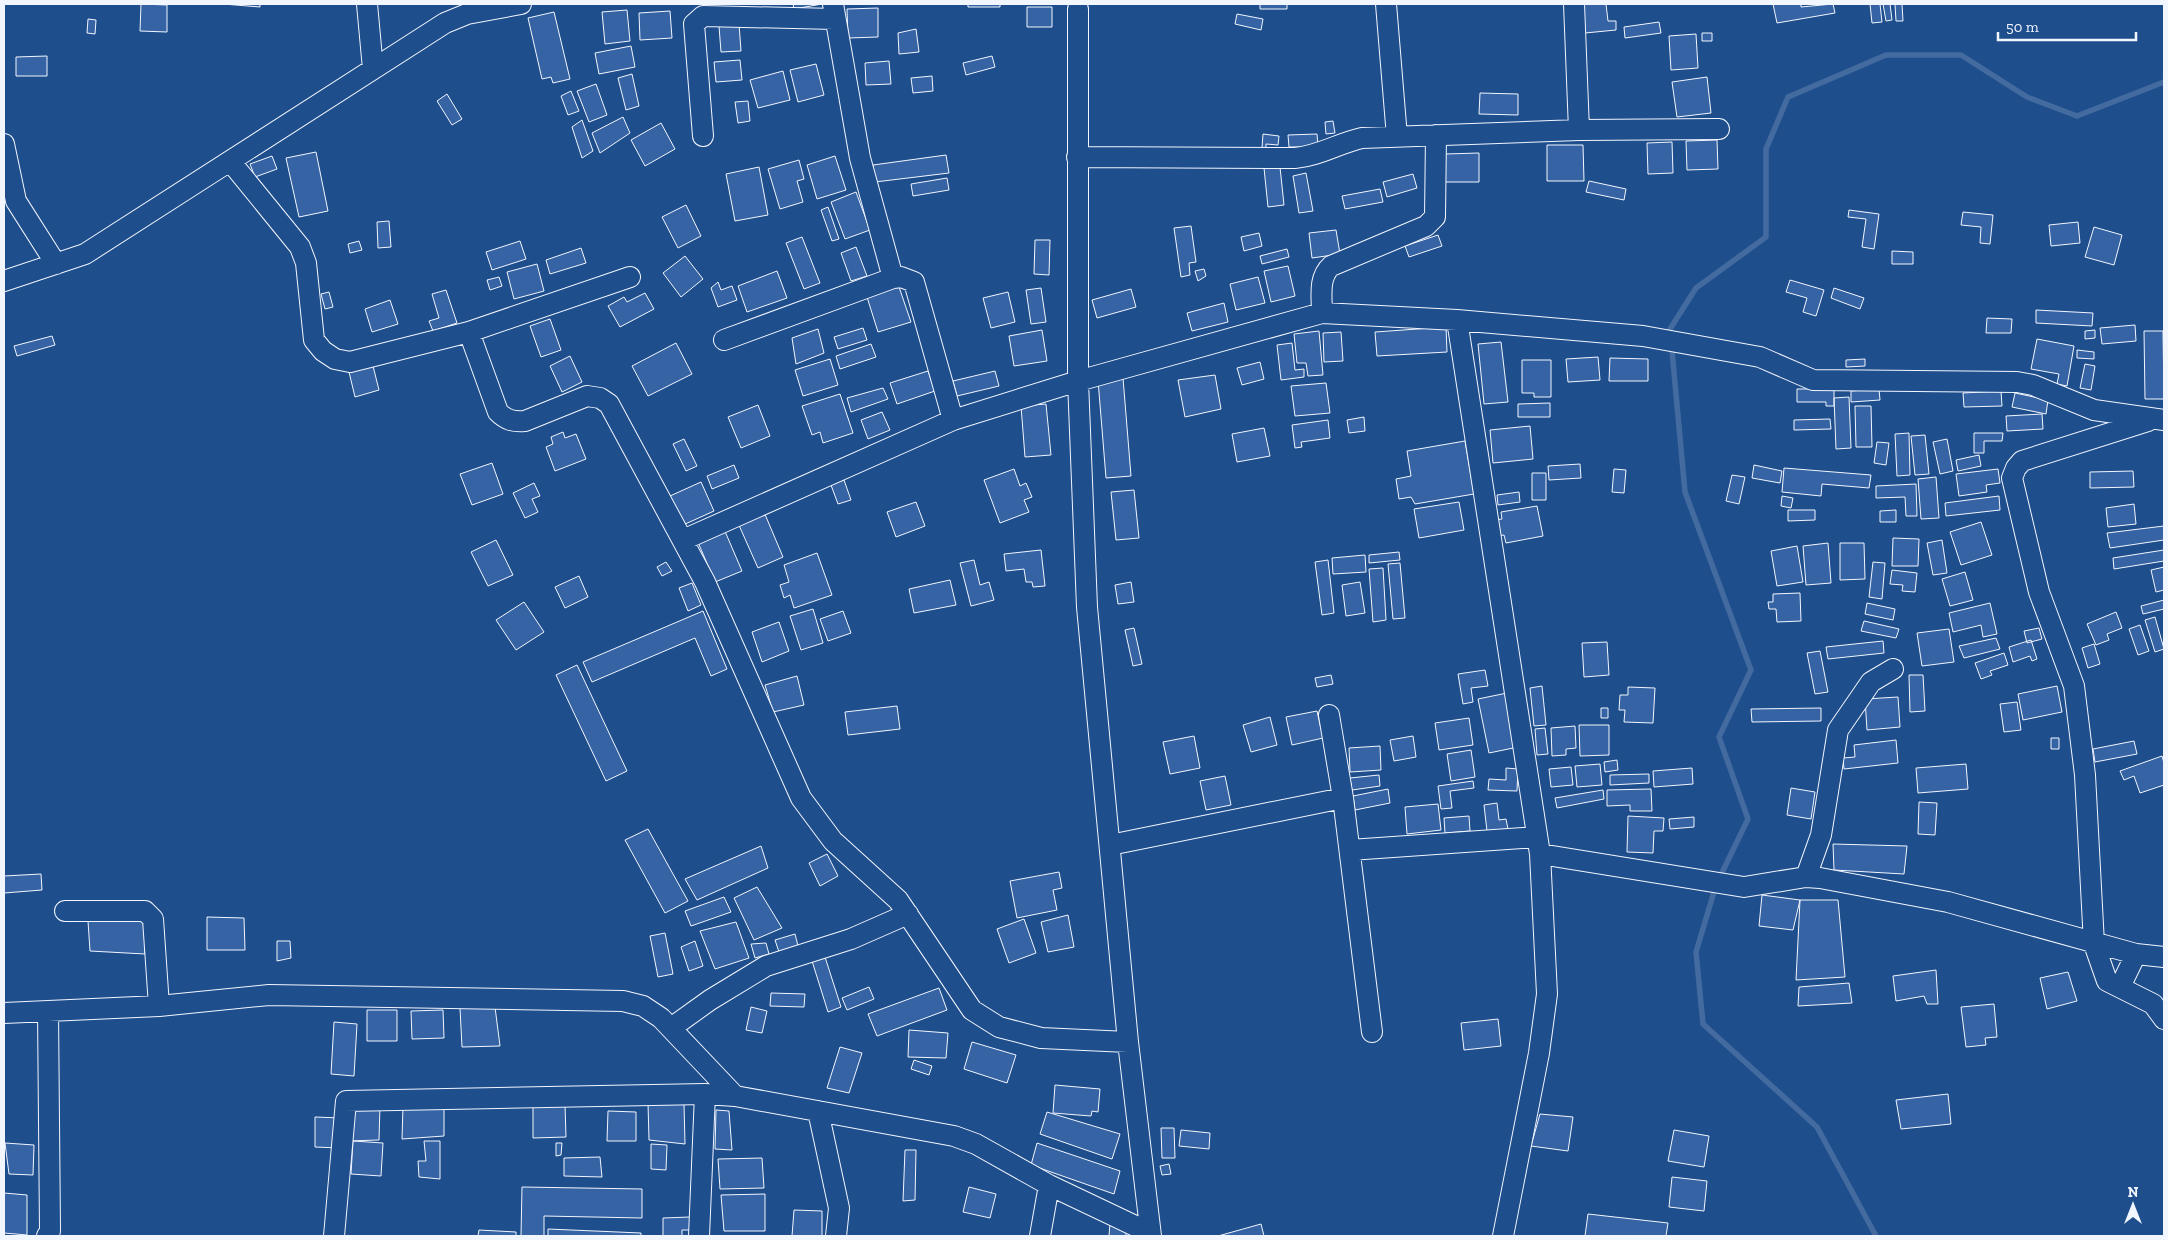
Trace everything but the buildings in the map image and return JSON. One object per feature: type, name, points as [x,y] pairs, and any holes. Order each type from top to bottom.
[{"type":"street","points":[[367,4],[373,69]]},
{"type":"street","points":[[4,281],[85,254],[445,23],[458,11],[521,4]]},
{"type":"street","points":[[1386,4],[1397,136]]},
{"type":"street","points":[[1574,4],[1579,130]]},
{"type":"street","points":[[1078,6],[1078,381],[1087,607],[1128,1042],[1151,1235]]},
{"type":"street","points":[[703,136],[694,24],[697,20],[702,16],[834,11],[860,158],[892,278]]},
{"type":"street","points":[[1077,158],[1295,158],[1309,156],[1362,138],[1579,130],[1719,129]]},
{"type":"street","points":[[1322,313],[1322,279],[1324,271],[1331,266],[1426,226],[1435,218],[1436,135]]},
{"type":"street","points":[[4,144],[16,201],[56,264]]},
{"type":"street","points":[[230,161],[300,246],[306,263],[314,340],[322,351],[335,359],[350,362],[469,332],[630,277]]},
{"type":"street","points":[[724,340],[901,276],[914,282],[953,420]]},
{"type":"street","points":[[683,540],[953,420],[1078,381],[1322,313],[1457,320],[1643,336],[1760,357],[1813,380],[2017,382],[2032,385],[2094,410],[2158,420]]},
{"type":"street","points":[[1457,320],[1538,846],[1547,994],[1539,1054],[1503,1236]]},
{"type":"street","points":[[469,332],[498,412],[504,419],[515,422],[525,421],[587,396],[600,398],[609,404],[705,582],[801,798],[833,842],[898,900],[972,1010],[999,1027],[1041,1038],[1128,1042]]},
{"type":"street","points":[[2158,420],[2022,461],[2016,468],[2012,478],[2039,592],[2074,686],[2084,775],[2094,944],[2107,981],[2152,1004],[2164,1019]]},
{"type":"street","points":[[1806,877],[1821,835],[1838,730],[1871,682],[1893,669]]},
{"type":"street","points":[[1329,715],[1343,798],[1372,1032]]},
{"type":"street","points":[[1110,845],[1343,798]]},
{"type":"street","points":[[1350,850],[1538,846],[1678,877],[1744,887],[1806,877],[1948,902],[2094,944],[2136,954],[2164,957]]},
{"type":"street","points":[[65,910],[146,911],[151,914],[153,919],[159,1006]]},
{"type":"street","points":[[671,1028],[710,1000],[766,966],[851,939],[908,914]]},
{"type":"street","points":[[2120,988],[2136,954]]},
{"type":"street","points":[[4,1014],[159,1006],[294,995],[623,1001],[643,1006],[661,1018],[735,1096]]},
{"type":"street","points":[[47,1236],[50,1231],[48,1011]]},
{"type":"street","points":[[334,1236],[346,1101],[705,1094],[735,1096],[954,1136],[976,1144],[1050,1185],[1151,1235]]},
{"type":"street","points":[[699,1236],[705,1094]]},
{"type":"street","points":[[818,1111],[839,1208],[839,1234]]},
{"type":"street","points":[[1040,1236],[1050,1185]]},
{"type":"waterway","points":[[1876,1236],[1817,1127],[1703,1024],[1696,952],[1716,885],[1748,819],[1719,737],[1751,670],[1685,492],[1670,329],[1696,288],[1766,237],[1766,149],[1788,97],[1886,55],[1961,55],[2027,97],[2077,116],[2164,82]]}]
